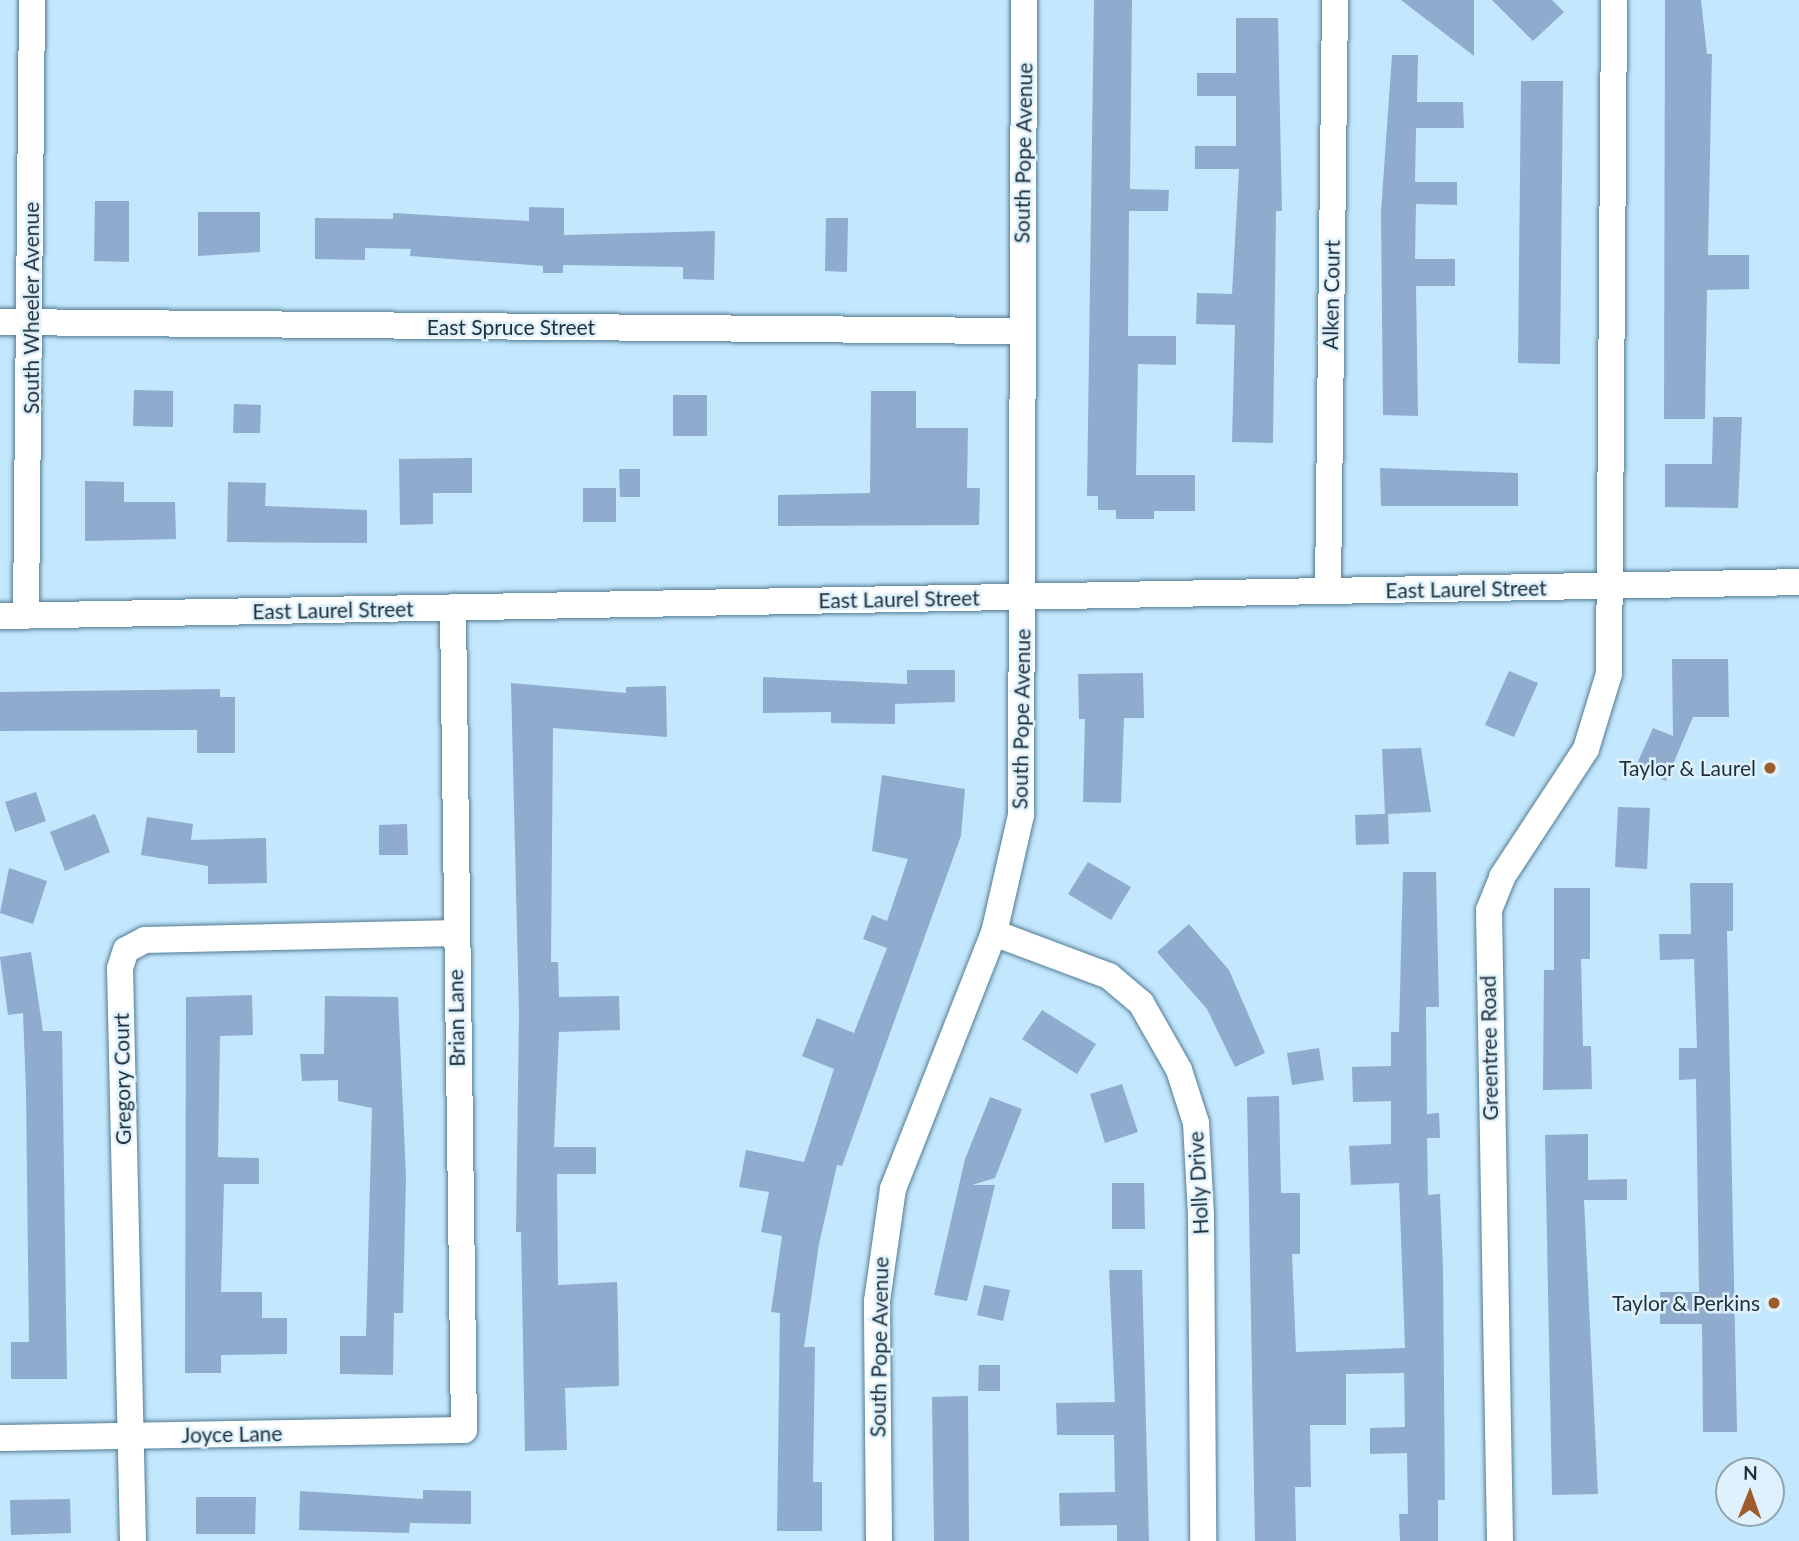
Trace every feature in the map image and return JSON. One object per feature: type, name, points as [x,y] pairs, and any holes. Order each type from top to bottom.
[{"type":"street","name":"South Wheeler Avenue","points":[[26,616],[32,323],[32,0]]},
{"type":"street","name":"South Pope Avenue","points":[[879,1541],[875,1361],[884,1236],[897,1177],[994,933],[1021,815],[1024,0]]},
{"type":"street","name":"Alken Court","points":[[1328,590],[1335,0]]},
{"type":"street","points":[[1613,586],[1614,0]]},
{"type":"street","name":"East Spruce Street","points":[[0,322],[1021,331]]},
{"type":"street","name":"East Laurel Street","points":[[0,617],[1799,582]]},
{"type":"street","name":"Greentree Road","points":[[1500,1541],[1489,910],[1493,891],[1586,748],[1600,715],[1609,674],[1613,586]]},
{"type":"street","name":"Brian Lane","points":[[453,607],[455,933],[464,1430]]},
{"type":"street","name":"Gregory Court","points":[[133,1541],[118,941],[455,933]]},
{"type":"street","name":"Holly Drive","points":[[994,933],[1109,976],[1141,1003],[1179,1070],[1196,1123],[1201,1216],[1203,1541]]},
{"type":"street","name":"Joyce Lane","points":[[0,1438],[464,1430]]},
{"type":"building","points":[[1094,0],[1132,0],[1130,189],[1169,190],[1168,211],[1129,211],[1128,336],[1176,336],[1176,365],[1138,364],[1136,475],[1195,475],[1195,511],[1154,511],[1154,519],[1116,519],[1116,510],[1098,510],[1098,496],[1087,496]]},
{"type":"building","points":[[1401,0],[1474,0],[1474,56]]},
{"type":"building","points":[[1492,0],[1552,0],[1564,12],[1533,41]]},
{"type":"building","points":[[1665,0],[1701,0],[1707,54],[1712,54],[1708,255],[1749,255],[1749,289],[1707,290],[1705,419],[1664,419]]},
{"type":"building","points":[[1236,18],[1278,18],[1282,211],[1276,211],[1273,443],[1232,442],[1235,325],[1196,324],[1197,293],[1232,294],[1239,169],[1195,169],[1195,146],[1236,146],[1236,96],[1197,96],[1197,73],[1236,73]]},
{"type":"building","points":[[1392,55],[1418,55],[1417,102],[1463,102],[1464,128],[1416,128],[1415,182],[1457,182],[1457,205],[1416,204],[1415,259],[1455,259],[1455,286],[1416,286],[1418,416],[1383,415],[1381,212]]},
{"type":"building","points":[[1521,81],[1563,81],[1560,364],[1518,363]]},
{"type":"building","points":[[95,201],[129,201],[129,262],[94,261]]},
{"type":"building","points":[[529,207],[564,208],[564,235],[715,231],[714,280],[683,279],[683,267],[563,265],[563,273],[543,273],[543,266],[410,256],[411,249],[365,248],[365,260],[315,259],[315,218],[393,219],[393,213],[529,221]]},
{"type":"building","points":[[198,212],[260,212],[260,252],[198,256]]},
{"type":"building","points":[[826,218],[848,218],[847,272],[825,271]]},
{"type":"building","points":[[134,390],[173,391],[173,427],[133,426]]},
{"type":"building","points":[[871,391],[916,391],[916,428],[968,428],[967,488],[980,488],[979,525],[778,526],[778,495],[870,493]]},
{"type":"building","points":[[673,395],[707,395],[707,436],[673,436]]},
{"type":"building","points":[[234,404],[261,405],[260,433],[233,433]]},
{"type":"building","points":[[1713,417],[1742,417],[1738,508],[1665,507],[1665,464],[1712,464]]},
{"type":"building","points":[[472,458],[472,493],[433,493],[433,524],[400,525],[399,459]]},
{"type":"building","points":[[1380,468],[1518,473],[1518,506],[1381,506]]},
{"type":"building","points":[[619,469],[640,469],[640,497],[620,497]]},
{"type":"building","points":[[85,481],[124,482],[124,502],[175,502],[176,539],[85,541]]},
{"type":"building","points":[[228,482],[266,483],[265,506],[367,510],[367,543],[227,542]]},
{"type":"building","points":[[583,488],[616,488],[616,522],[583,522]]},
{"type":"building","points":[[1672,659],[1728,659],[1729,717],[1693,717],[1666,781],[1635,768],[1653,728],[1673,736]]},
{"type":"building","points":[[907,670],[955,670],[955,702],[895,704],[895,724],[831,723],[831,712],[763,713],[763,677],[907,684]]},
{"type":"building","points":[[1509,671],[1538,683],[1514,737],[1485,725]]},
{"type":"building","points":[[1143,673],[1144,718],[1124,718],[1121,803],[1083,802],[1085,719],[1079,719],[1078,674]]},
{"type":"building","points":[[511,683],[626,693],[626,687],[666,686],[667,737],[553,728],[551,962],[558,962],[559,997],[619,996],[620,1030],[559,1032],[554,1147],[596,1147],[596,1174],[557,1174],[558,1285],[617,1282],[618,1315],[619,1386],[565,1388],[567,1450],[525,1451],[521,1232],[516,1232],[519,1014]]},
{"type":"building","points":[[220,689],[220,697],[235,697],[235,753],[197,753],[197,730],[0,731],[0,692]]},
{"type":"building","points":[[1421,748],[1431,812],[1388,814],[1389,844],[1356,845],[1355,815],[1385,814],[1382,749]]},
{"type":"building","points":[[882,775],[965,789],[961,836],[842,1166],[837,1165],[819,1244],[804,1347],[815,1347],[813,1482],[822,1482],[822,1531],[777,1531],[780,1313],[771,1312],[782,1236],[761,1232],[769,1192],[739,1187],[746,1150],[804,1162],[834,1069],[802,1056],[817,1018],[854,1033],[887,948],[863,939],[872,915],[887,921],[908,859],[872,851]]},
{"type":"building","points":[[36,792],[46,821],[15,832],[5,802]]},
{"type":"building","points":[[1618,807],[1650,808],[1647,869],[1615,867]]},
{"type":"building","points":[[95,814],[110,852],[65,871],[50,832]]},
{"type":"building","points":[[147,817],[193,824],[191,840],[266,838],[267,883],[208,884],[208,866],[141,855]]},
{"type":"building","points":[[407,824],[408,855],[379,855],[379,825]]},
{"type":"building","points":[[1088,862],[1131,887],[1111,920],[1068,894]]},
{"type":"building","points":[[9,868],[47,881],[33,924],[0,913]]},
{"type":"building","points":[[1403,872],[1436,872],[1439,1007],[1426,1007],[1427,1114],[1439,1113],[1440,1138],[1427,1138],[1428,1195],[1440,1194],[1443,1269],[1445,1500],[1438,1500],[1438,1541],[1400,1541],[1399,1514],[1408,1514],[1407,1453],[1370,1454],[1370,1428],[1405,1427],[1404,1373],[1346,1374],[1346,1425],[1310,1425],[1311,1487],[1295,1487],[1296,1541],[1255,1541],[1247,1097],[1279,1096],[1281,1193],[1300,1193],[1300,1254],[1292,1254],[1296,1352],[1405,1348],[1399,1183],[1351,1185],[1349,1146],[1391,1144],[1391,1101],[1353,1102],[1352,1067],[1391,1066],[1391,1032],[1399,1032]]},
{"type":"building","points":[[1690,883],[1733,883],[1733,931],[1727,931],[1737,1432],[1703,1432],[1702,1324],[1660,1324],[1660,1292],[1699,1292],[1696,1079],[1679,1080],[1679,1048],[1697,1048],[1694,959],[1660,960],[1659,934],[1691,934]]},
{"type":"building","points":[[1554,888],[1590,888],[1590,959],[1581,959],[1583,1046],[1591,1046],[1592,1089],[1543,1090],[1544,970],[1554,970]]},
{"type":"building","points":[[1189,924],[1229,970],[1265,1053],[1235,1067],[1207,1009],[1157,952]]},
{"type":"building","points":[[31,952],[43,1031],[62,1031],[67,1379],[11,1379],[11,1342],[29,1342],[26,1091],[23,1013],[8,1015],[0,957]]},
{"type":"building","points":[[252,995],[253,1035],[220,1036],[218,1157],[259,1158],[259,1184],[224,1184],[221,1292],[262,1292],[262,1318],[287,1318],[287,1354],[221,1355],[221,1373],[185,1373],[186,997]]},
{"type":"building","points":[[325,996],[398,997],[406,1176],[403,1313],[394,1313],[393,1375],[340,1374],[340,1336],[366,1336],[372,1108],[338,1101],[338,1080],[302,1081],[300,1054],[324,1054]]},
{"type":"building","points":[[1042,1010],[1096,1044],[1077,1074],[1022,1039]]},
{"type":"building","points":[[1319,1048],[1324,1080],[1292,1085],[1287,1053]]},
{"type":"building","points":[[1122,1084],[1138,1132],[1105,1143],[1090,1094]]},
{"type":"building","points":[[990,1097],[1022,1109],[995,1178],[972,1185],[995,1185],[967,1301],[934,1295],[965,1159]]},
{"type":"building","points":[[1588,1134],[1588,1180],[1627,1179],[1627,1200],[1584,1200],[1598,1494],[1552,1495],[1545,1135]]},
{"type":"building","points":[[1112,1183],[1144,1183],[1145,1229],[1112,1229]]},
{"type":"building","points":[[1109,1270],[1142,1270],[1149,1541],[1117,1541],[1117,1525],[1060,1526],[1059,1493],[1115,1492],[1114,1435],[1057,1435],[1056,1403],[1115,1402]]},
{"type":"building","points":[[984,1285],[1010,1290],[1003,1321],[977,1315]]},
{"type":"building","points":[[979,1365],[1000,1365],[1000,1391],[978,1391]]},
{"type":"building","points":[[968,1396],[969,1541],[934,1541],[932,1397]]},
{"type":"building","points":[[423,1490],[471,1491],[471,1524],[410,1523],[409,1533],[299,1530],[300,1491],[423,1499]]},
{"type":"building","points":[[196,1497],[256,1497],[255,1534],[196,1534]]},
{"type":"building","points":[[70,1499],[71,1533],[11,1535],[10,1500]]},
{"type":"place","name":"Taylor & Laurel","points":[[1770,768]]},
{"type":"place","name":"Taylor & Perkins","points":[[1774,1303]]}]
